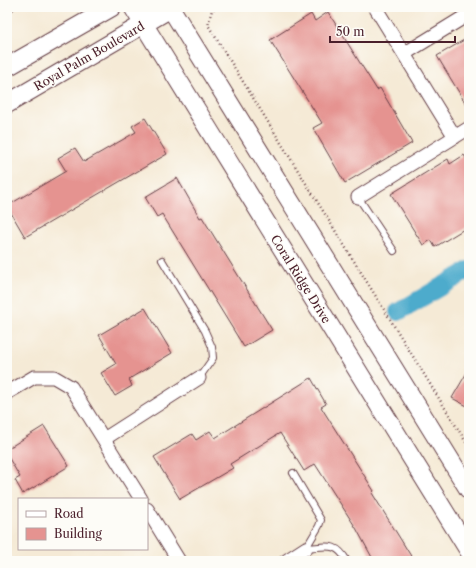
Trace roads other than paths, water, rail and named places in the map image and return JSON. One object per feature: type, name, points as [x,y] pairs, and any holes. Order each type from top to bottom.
[{"type":"main road","points":[[10,64],[112,7]]},
{"type":"main road","name":"Coral Ridge Drive","points":[[133,7],[469,551]]},
{"type":"main road","points":[[171,8],[469,490]]},
{"type":"main road","name":"Royal Palm Boulevard","points":[[7,104],[171,8]]},
{"type":"street","points":[[375,7],[455,137]]},
{"type":"street","points":[[404,54],[469,14]]},
{"type":"street","points":[[358,197],[469,128]]},
{"type":"street","points":[[7,393],[34,378],[54,377],[71,386],[140,498]]},
{"type":"street","points":[[104,439],[199,378]]},
{"type":"street","points":[[148,511],[178,561]]},
{"type":"street","points":[[286,561],[306,548]]},
{"type":"lane","points":[[7,10],[11,7]]},
{"type":"lane","points":[[358,197],[394,251]]},
{"type":"lane","points":[[162,260],[205,331],[212,347],[213,358],[199,378]]},
{"type":"lane","points":[[293,473],[321,520],[320,526],[306,548]]},
{"type":"lane","points":[[306,548],[334,547],[347,561]]},
{"type":"waterway","points":[[398,312],[469,270]]}]
